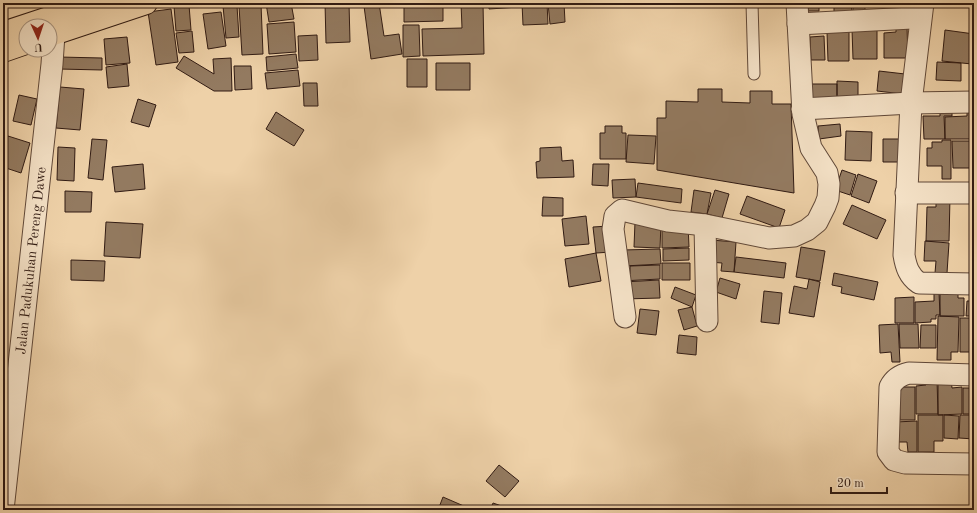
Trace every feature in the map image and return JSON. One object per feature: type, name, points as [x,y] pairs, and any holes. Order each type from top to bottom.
[{"type":"highway","points":[[58,33],[146,3]]},
{"type":"highway","points":[[3,33],[91,4]]},
{"type":"highway","points":[[3,51],[18,46]]},
{"type":"street","points":[[625,317],[613,229],[615,216],[618,212],[625,210],[668,221],[705,225],[769,238],[794,236],[807,230],[817,222],[828,198],[829,184],[827,174],[811,148],[802,109],[798,3]]},
{"type":"street","points":[[798,24],[917,10],[906,193],[904,255],[912,278],[919,283],[974,284]]},
{"type":"street","name":"Jalan Padukuhan Pereng Dawe","points":[[4,510],[51,58]]},
{"type":"street","points":[[802,109],[911,103],[974,102]]},
{"type":"street","points":[[906,193],[974,193]]},
{"type":"street","points":[[705,225],[707,321]]},
{"type":"street","points":[[974,375],[909,373],[901,375],[895,379],[890,387],[888,452],[894,460],[900,462],[974,464]]},
{"type":"lane","points":[[752,3],[754,74]]},
{"type":"building","points":[[223,3],[237,3],[237,4],[223,5]]},
{"type":"building","points":[[266,3],[291,3],[294,19],[269,22]]},
{"type":"building","points":[[325,3],[349,3],[350,42],[326,43]]},
{"type":"building","points":[[379,3],[384,36],[399,34],[402,54],[371,59],[364,6]]},
{"type":"building","points":[[404,3],[443,3],[443,21],[404,22]]},
{"type":"building","points":[[461,3],[483,3],[484,54],[423,56],[422,29],[462,28]]},
{"type":"building","points":[[489,3],[519,3],[519,7],[489,9]]},
{"type":"building","points":[[522,3],[547,3],[548,24],[523,25]]},
{"type":"building","points":[[548,3],[564,3],[565,22],[550,24]]},
{"type":"building","points":[[808,3],[819,3],[819,11],[808,11]]},
{"type":"building","points":[[834,3],[851,3],[852,12],[834,13]]},
{"type":"building","points":[[853,3],[865,3],[865,12],[853,12]]},
{"type":"building","points":[[866,3],[885,3],[885,4],[866,5]]},
{"type":"building","points":[[951,3],[974,3],[974,6],[951,6]]},
{"type":"building","points":[[261,4],[263,54],[242,55],[239,6]]},
{"type":"building","points":[[189,5],[191,30],[176,31],[174,6]]},
{"type":"building","points":[[223,6],[237,6],[239,37],[226,38]]},
{"type":"building","points":[[171,9],[178,62],[156,65],[148,12]]},
{"type":"building","points":[[221,12],[226,46],[208,49],[203,14]]},
{"type":"building","points":[[294,22],[296,52],[269,54],[267,24]]},
{"type":"building","points":[[403,25],[419,25],[420,56],[403,57]]},
{"type":"building","points":[[896,27],[907,27],[908,58],[884,58],[884,33],[896,32]]},
{"type":"building","points":[[877,28],[877,59],[853,59],[852,29]]},
{"type":"building","points":[[945,30],[974,34],[972,64],[942,61]]},
{"type":"building","points":[[192,31],[194,52],[179,53],[176,33]]},
{"type":"building","points":[[849,31],[849,61],[828,61],[827,32]]},
{"type":"building","points":[[317,35],[318,60],[299,61],[298,36]]},
{"type":"building","points":[[824,36],[825,60],[811,60],[810,37]]},
{"type":"building","points":[[127,37],[130,63],[106,65],[104,39]]},
{"type":"building","points":[[296,54],[298,68],[267,71],[266,57]]},
{"type":"building","points":[[184,56],[214,74],[213,59],[231,58],[232,91],[214,91],[176,68]]},
{"type":"building","points":[[59,57],[102,58],[102,70],[59,69]]},
{"type":"building","points":[[407,59],[427,59],[427,87],[407,87]]},
{"type":"building","points":[[937,62],[961,63],[961,81],[936,80]]},
{"type":"building","points":[[436,63],[470,63],[470,90],[436,90]]},
{"type":"building","points":[[127,64],[129,86],[108,88],[106,67]]},
{"type":"building","points":[[234,66],[251,66],[252,89],[235,90]]},
{"type":"building","points":[[298,70],[300,86],[267,89],[265,73]]},
{"type":"building","points":[[879,71],[905,74],[903,94],[877,91]]},
{"type":"building","points":[[837,81],[858,82],[858,99],[837,98]]},
{"type":"building","points":[[303,83],[317,83],[318,106],[304,106]]},
{"type":"building","points":[[807,84],[837,84],[837,98],[807,99]]},
{"type":"building","points":[[60,87],[84,89],[80,130],[56,128]]},
{"type":"building","points":[[698,89],[722,89],[722,102],[750,103],[750,91],[772,91],[772,104],[791,104],[794,193],[657,170],[657,118],[666,118],[666,101],[698,102]]},
{"type":"building","points":[[19,95],[37,99],[31,125],[13,121]]},
{"type":"building","points":[[138,99],[156,105],[149,127],[131,122]]},
{"type":"building","points":[[952,106],[952,116],[944,116],[945,139],[924,139],[923,116],[940,116],[940,107]]},
{"type":"building","points":[[967,107],[974,107],[974,139],[945,139],[945,117],[967,116]]},
{"type":"building","points":[[276,112],[304,130],[294,146],[266,129]]},
{"type":"building","points":[[840,124],[841,136],[819,139],[818,126]]},
{"type":"building","points":[[605,126],[622,126],[622,133],[626,133],[626,159],[600,159],[600,133],[605,133]]},
{"type":"building","points":[[846,131],[872,132],[871,161],[845,160]]},
{"type":"building","points":[[628,135],[656,136],[654,164],[626,162]]},
{"type":"building","points":[[8,136],[30,143],[21,173],[3,167],[3,151]]},
{"type":"building","points":[[92,139],[107,140],[103,180],[88,178]]},
{"type":"building","points":[[883,139],[900,139],[900,162],[883,162]]},
{"type":"building","points":[[942,140],[951,140],[951,179],[942,179],[942,166],[927,166],[927,148],[932,148],[932,142],[942,142]]},
{"type":"building","points":[[952,141],[974,141],[974,168],[953,168]]},
{"type":"building","points":[[58,147],[75,148],[74,181],[57,180]]},
{"type":"building","points":[[561,147],[562,161],[573,160],[574,177],[537,178],[536,162],[540,161],[540,148]]},
{"type":"building","points":[[143,164],[145,189],[115,192],[112,167]]},
{"type":"building","points":[[593,164],[609,164],[608,186],[592,185]]},
{"type":"building","points":[[842,170],[856,175],[850,195],[835,190]]},
{"type":"building","points":[[858,174],[877,181],[869,203],[851,196]]},
{"type":"building","points":[[635,179],[636,197],[613,198],[612,180]]},
{"type":"building","points":[[638,183],[682,189],[681,203],[636,197]]},
{"type":"building","points":[[694,190],[711,193],[707,214],[691,212]]},
{"type":"building","points":[[715,190],[729,194],[722,218],[707,214]]},
{"type":"building","points":[[65,191],[92,192],[91,212],[65,212]]},
{"type":"building","points":[[747,196],[785,210],[779,228],[740,214]]},
{"type":"building","points":[[543,197],[563,198],[563,216],[542,216]]},
{"type":"building","points":[[936,197],[950,197],[949,241],[926,241],[927,207],[936,207]]},
{"type":"building","points":[[852,205],[886,220],[877,239],[843,224]]},
{"type":"building","points":[[586,216],[589,244],[565,246],[562,219]]},
{"type":"building","points":[[106,222],[143,224],[140,258],[104,256]]},
{"type":"building","points":[[635,222],[661,223],[660,248],[634,247]]},
{"type":"building","points":[[688,225],[689,247],[662,248],[662,226]]},
{"type":"building","points":[[609,226],[612,252],[596,253],[593,227]]},
{"type":"building","points":[[711,240],[736,242],[734,272],[721,271],[722,263],[709,262]]},
{"type":"building","points":[[925,241],[949,243],[947,273],[935,273],[936,261],[924,261]]},
{"type":"building","points":[[801,247],[825,251],[820,281],[796,277]]},
{"type":"building","points":[[689,248],[689,260],[663,261],[663,249]]},
{"type":"building","points":[[660,249],[661,264],[624,266],[623,250]]},
{"type":"building","points":[[596,253],[601,281],[569,287],[565,259]]},
{"type":"building","points":[[736,257],[786,263],[784,278],[734,272]]},
{"type":"building","points":[[71,260],[105,261],[104,281],[71,280]]},
{"type":"building","points":[[662,263],[690,263],[690,280],[662,280]]},
{"type":"building","points":[[660,265],[660,279],[621,281],[621,275],[630,274],[630,266]]},
{"type":"building","points":[[834,273],[878,282],[874,300],[841,293],[842,287],[832,285]]},
{"type":"building","points":[[720,278],[740,284],[736,299],[716,292]]},
{"type":"building","points":[[809,279],[820,282],[814,317],[789,313],[794,286],[807,289]]},
{"type":"building","points":[[659,280],[660,298],[624,299],[623,282]]},
{"type":"building","points":[[675,287],[696,295],[692,307],[671,298]]},
{"type":"building","points":[[764,291],[782,293],[779,324],[761,322]]},
{"type":"building","points":[[940,291],[958,291],[958,298],[964,298],[964,316],[940,316]]},
{"type":"building","points":[[934,292],[939,292],[940,315],[936,315],[936,319],[931,319],[931,322],[915,323],[915,302],[934,301]]},
{"type":"building","points":[[914,297],[914,323],[895,323],[895,298]]},
{"type":"building","points":[[967,301],[974,301],[974,316],[966,316]]},
{"type":"building","points":[[692,307],[697,326],[684,330],[678,310]]},
{"type":"building","points":[[640,309],[659,311],[656,335],[637,333]]},
{"type":"building","points":[[938,316],[959,317],[958,352],[951,352],[951,360],[937,360]]},
{"type":"building","points":[[960,318],[974,318],[974,352],[960,352]]},
{"type":"building","points":[[898,324],[900,362],[892,362],[891,352],[880,353],[879,325]]},
{"type":"building","points":[[899,324],[918,324],[919,348],[900,348]]},
{"type":"building","points":[[921,325],[936,325],[936,348],[920,348]]},
{"type":"building","points":[[679,335],[697,337],[696,355],[677,353]]},
{"type":"building","points":[[938,379],[951,379],[952,388],[962,387],[962,414],[938,415]]},
{"type":"building","points":[[926,380],[937,380],[938,414],[916,414],[916,386],[926,385]]},
{"type":"building","points":[[972,381],[974,381],[974,414],[963,414],[963,388],[972,388]]},
{"type":"building","points":[[899,387],[915,387],[915,420],[900,420]]},
{"type":"building","points":[[918,415],[943,415],[943,441],[934,441],[934,452],[918,452]]},
{"type":"building","points":[[944,415],[959,416],[958,439],[944,438]]},
{"type":"building","points":[[960,415],[974,415],[974,439],[959,438]]},
{"type":"building","points":[[917,421],[917,452],[908,452],[907,442],[895,442],[895,422]]},
{"type":"building","points":[[499,465],[519,481],[505,497],[486,481]]},
{"type":"building","points":[[443,497],[473,510],[438,510]]},
{"type":"building","points":[[493,503],[513,510],[490,510]]}]
